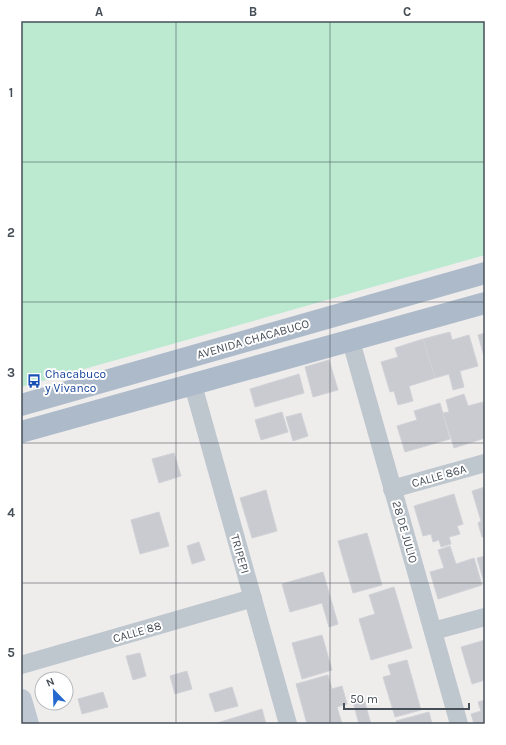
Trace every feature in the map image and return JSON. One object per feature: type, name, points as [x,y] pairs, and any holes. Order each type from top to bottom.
[{"type":"main road","name":"AVENIDA CHACABUCO","points":[[21,405],[485,273]]},
{"type":"main road","points":[[21,432],[485,303]]},
{"type":"main road","points":[[21,700],[28,724]]},
{"type":"street","name":"28 DE JULIO","points":[[351,341],[459,724]]},
{"type":"street","name":"TRIPEPI","points":[[193,385],[288,724]]},
{"type":"street","name":"CALLE 86A","points":[[392,489],[485,463]]},
{"type":"street","name":"CALLE 88","points":[[21,665],[253,598]]},
{"type":"street","points":[[433,631],[485,617]]},
{"type":"green space","points":[[21,21],[485,21],[485,255],[21,387]]},
{"type":"building","points":[[450,332],[452,340],[469,335],[478,366],[460,371],[464,387],[453,390],[449,374],[435,378],[423,339]]},
{"type":"building","points":[[485,333],[485,360],[478,335]]},
{"type":"building","points":[[423,339],[435,378],[409,386],[413,401],[398,405],[394,391],[390,392],[381,362],[398,357],[395,348]]},
{"type":"building","points":[[329,360],[338,390],[313,397],[305,367]]},
{"type":"building","points":[[299,374],[304,393],[255,407],[250,389]]},
{"type":"building","points":[[464,394],[468,406],[483,402],[485,409],[485,438],[454,448],[443,413],[449,412],[446,400]]},
{"type":"building","points":[[440,403],[450,439],[405,452],[397,426],[417,420],[414,411]]},
{"type":"building","points":[[282,412],[288,432],[261,440],[255,420]]},
{"type":"building","points":[[301,413],[308,436],[293,441],[286,417]]},
{"type":"building","points":[[174,453],[181,476],[159,483],[152,459]]},
{"type":"building","points":[[485,487],[485,537],[482,537],[478,523],[481,521],[472,491]]},
{"type":"building","points":[[266,490],[277,531],[252,538],[240,498]]},
{"type":"building","points":[[454,494],[463,524],[457,526],[460,534],[449,537],[451,544],[441,547],[439,540],[433,542],[431,534],[423,536],[414,506]]},
{"type":"building","points":[[159,512],[169,546],[140,554],[131,520]]},
{"type":"building","points":[[367,533],[382,585],[353,593],[338,541]]},
{"type":"building","points":[[199,542],[205,560],[192,564],[187,546]]},
{"type":"building","points":[[450,546],[456,564],[474,558],[482,585],[438,599],[430,572],[444,568],[438,550]]},
{"type":"building","points":[[485,556],[485,586],[477,558]]},
{"type":"building","points":[[323,572],[338,624],[329,627],[322,603],[290,612],[282,584]]},
{"type":"building","points":[[394,587],[412,648],[371,660],[359,619],[375,614],[369,595]]},
{"type":"building","points":[[322,635],[332,670],[302,679],[292,643]]},
{"type":"building","points":[[485,640],[485,680],[472,684],[461,647]]},
{"type":"building","points":[[140,653],[146,676],[133,680],[126,656]]},
{"type":"building","points":[[407,660],[421,710],[395,717],[383,677],[391,675],[388,665]]},
{"type":"building","points":[[187,671],[192,689],[175,694],[170,676]]},
{"type":"building","points":[[328,675],[332,689],[342,686],[347,704],[337,707],[342,724],[307,724],[296,684]]},
{"type":"building","points":[[232,687],[238,706],[215,712],[209,694]]},
{"type":"building","points":[[103,692],[108,707],[82,714],[78,699]]},
{"type":"building","points":[[364,699],[371,724],[359,724],[353,702]]},
{"type":"building","points":[[485,700],[485,724],[474,724],[471,714],[481,711],[478,702]]},
{"type":"building","points":[[262,709],[266,724],[214,724]]},
{"type":"building","points":[[429,712],[432,724],[397,724],[396,721]]},
{"type":"place","name":"Chacabuco y Vivanco","points":[[34,381]]}]
